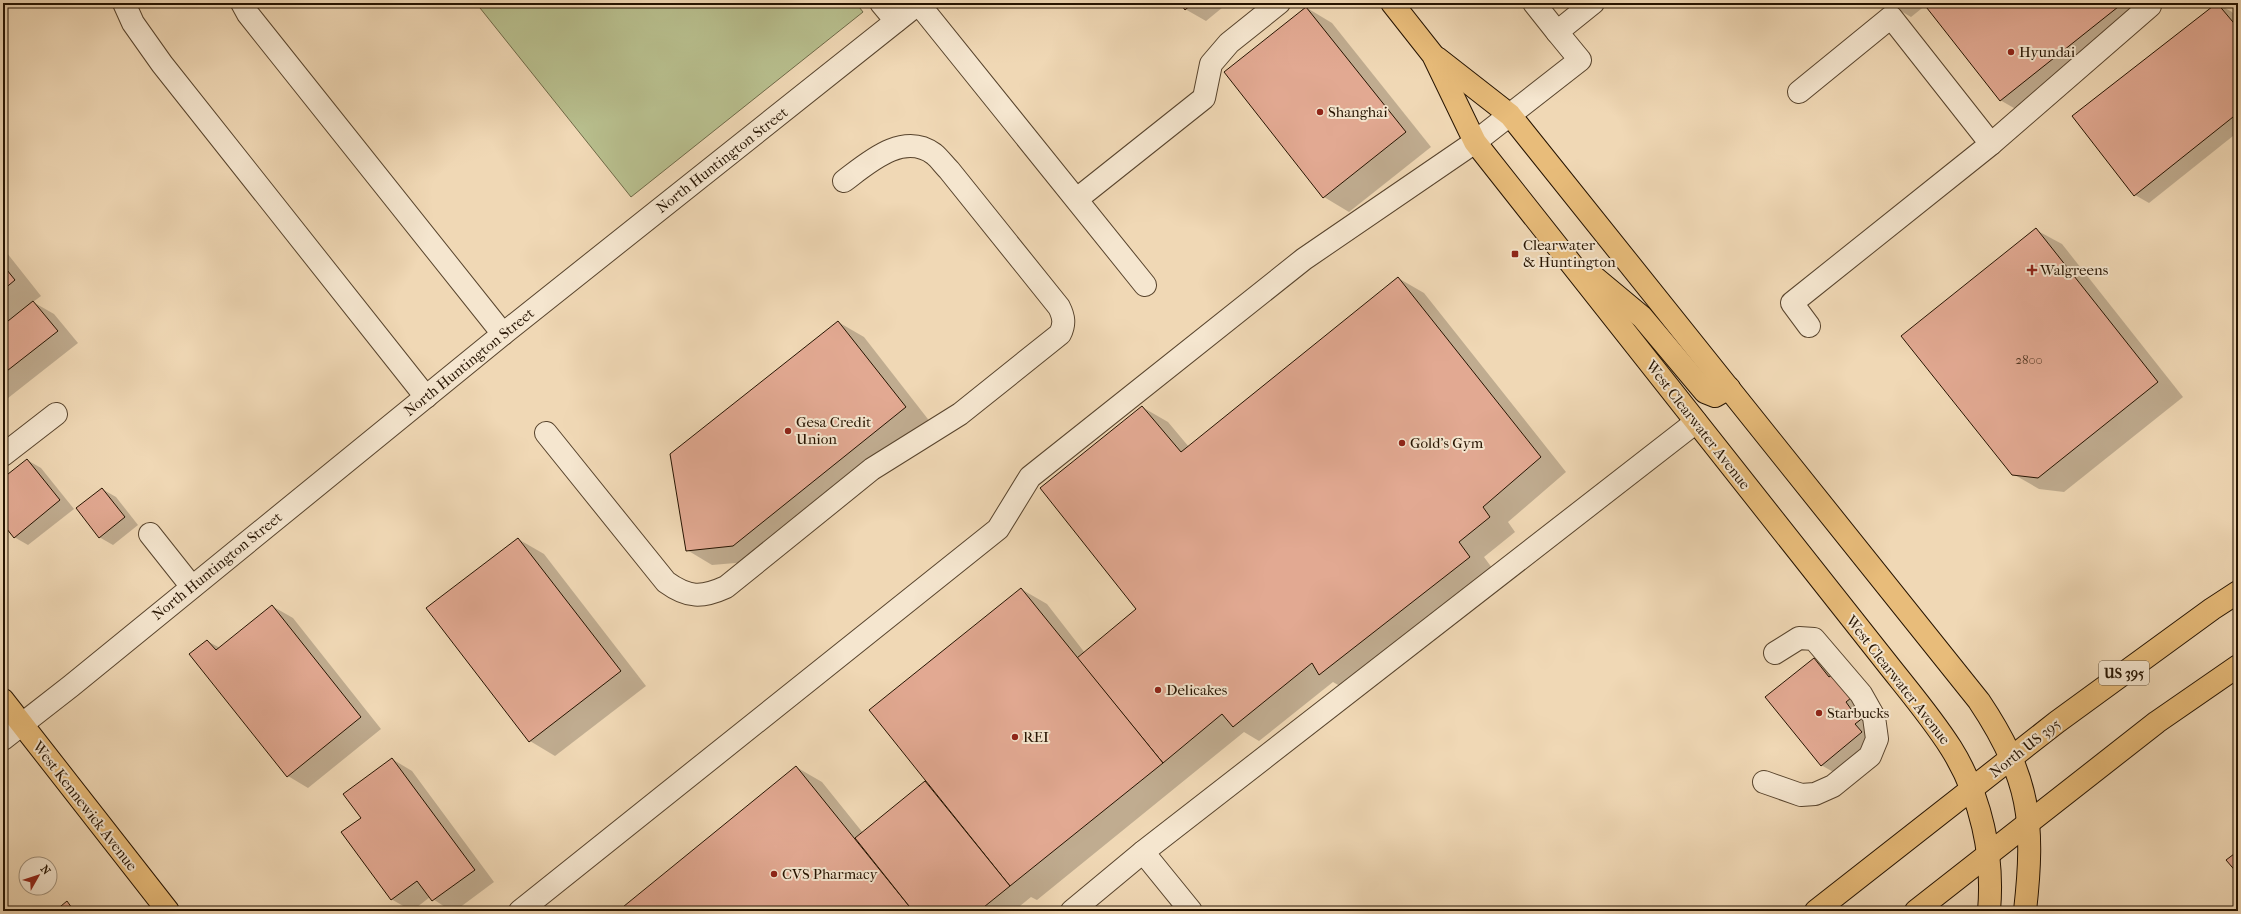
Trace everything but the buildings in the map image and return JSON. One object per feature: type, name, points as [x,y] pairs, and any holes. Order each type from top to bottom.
[{"type":"main road","name":"West Clearwater Avenue","points":[[1392,3],[1433,55],[1475,142],[1952,749],[1971,790],[1989,855],[1989,911]]},
{"type":"main road","name":"West Clearwater Avenue","points":[[1433,55],[1510,115],[1979,701],[1996,727],[2012,757],[2025,794],[2030,823],[2029,881],[2025,911]]},
{"type":"main road","points":[[1557,247],[1642,317],[1705,392],[1715,396],[1729,388]]},
{"type":"main road","name":"North US 395","points":[[1816,911],[2012,757],[2169,640],[2238,592]]},
{"type":"main road","points":[[1916,911],[2158,722],[2238,666]]},
{"type":"main road","name":"West Kennewick Avenue","points":[[3,700],[168,911]]},
{"type":"street","points":[[124,3],[133,22],[162,64],[426,396]]},
{"type":"street","points":[[242,3],[248,14],[503,334]]},
{"type":"street","points":[[882,3],[896,21]]},
{"type":"street","points":[[919,3],[1145,284]]},
{"type":"street","name":"North Huntington Street","points":[[3,739],[503,334],[919,3]]},
{"type":"street","points":[[1077,199],[1204,98],[1211,64],[1229,43],[1279,3]]},
{"type":"street","points":[[520,911],[998,529],[1030,477],[1304,260],[1475,142],[1580,60],[1534,3]]},
{"type":"street","points":[[1557,32],[1593,3]]},
{"type":"street","points":[[1809,326],[1792,303],[1991,144],[2151,4]]},
{"type":"street","points":[[1799,92],[1891,17],[1991,144]]},
{"type":"street","points":[[546,433],[666,582],[680,592],[693,595],[710,594],[726,587],[872,469],[960,414],[1060,334],[1064,326],[1060,307],[949,170],[934,154],[924,149],[896,148],[881,153],[844,181]]},
{"type":"street","points":[[3,455],[56,414]]},
{"type":"street","points":[[1072,911],[1143,852],[1696,422]]},
{"type":"street","points":[[150,534],[192,587]]},
{"type":"street","points":[[1764,782],[1801,795],[1815,794],[1833,786],[1870,756],[1877,739],[1874,717],[1861,694],[1814,639],[1799,638],[1775,653]]},
{"type":"street","points":[[1143,852],[1191,911]]},
{"type":"green space","points":[[476,3],[856,3],[863,12],[631,197]]},
{"type":"place","name":"Hyundai","points":[[2011,52]]},
{"type":"place","name":"Shanghai","points":[[1320,112]]},
{"type":"place","name":"Clearwater & Huntington","points":[[1515,254]]},
{"type":"place","name":"Walgreens","points":[[2032,270]]},
{"type":"place","name":"Gesa Credit Union","points":[[788,431]]},
{"type":"place","name":"Gold's Gym","points":[[1402,443]]},
{"type":"place","name":"Delicakes","points":[[1158,690]]},
{"type":"place","name":"Starbucks","points":[[1819,713]]},
{"type":"place","name":"REI","points":[[1015,737]]},
{"type":"place","name":"CVS Pharmacy","points":[[774,874]]}]
